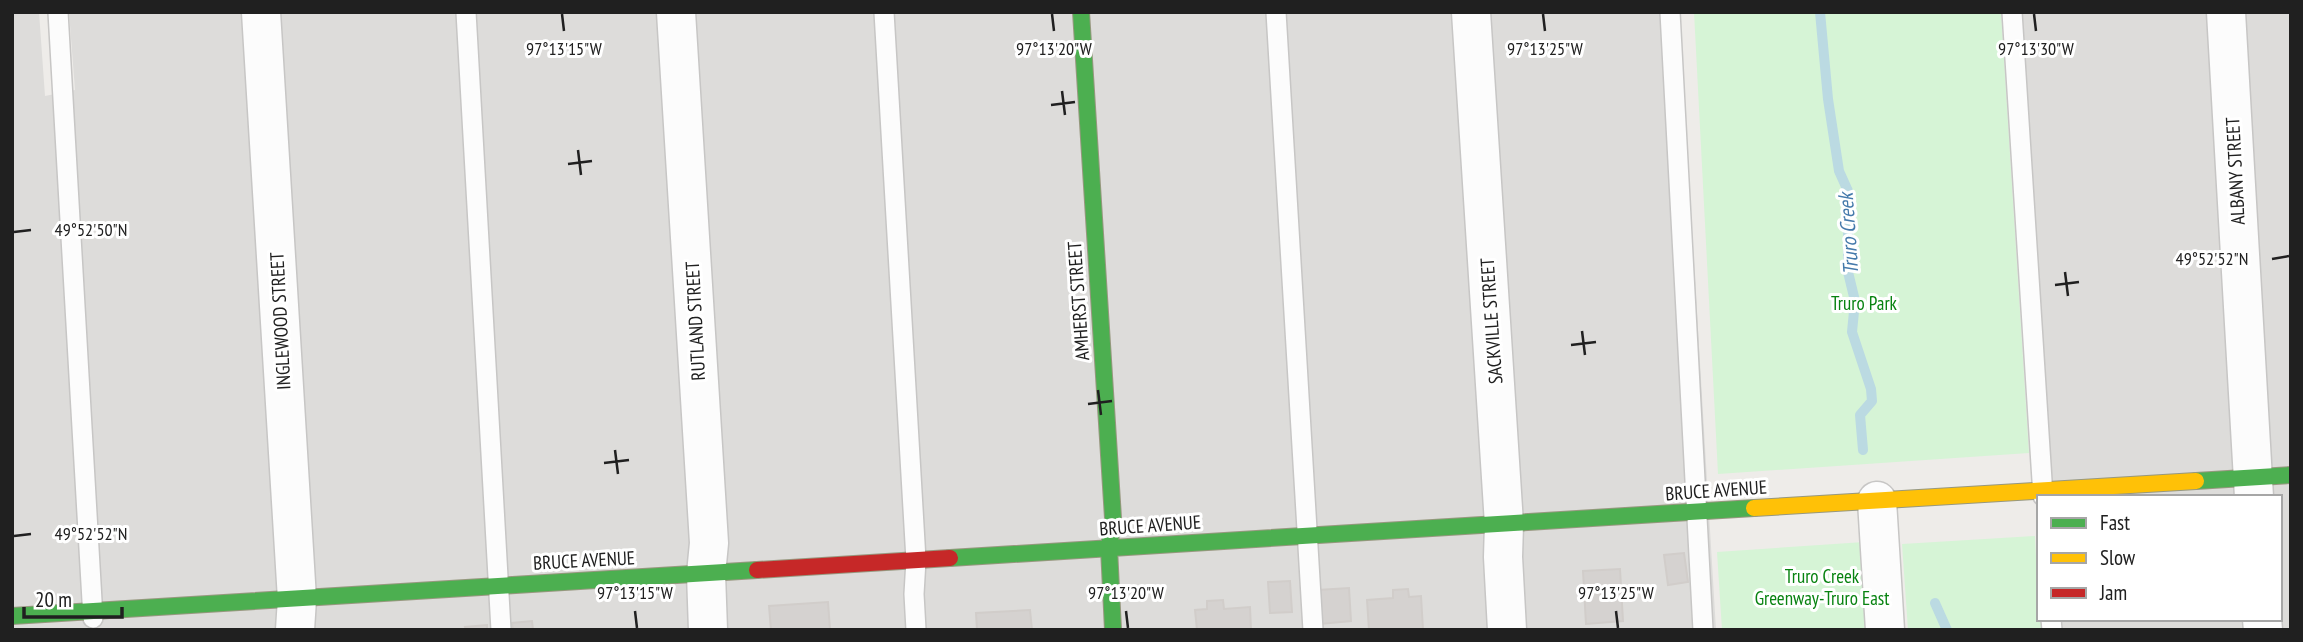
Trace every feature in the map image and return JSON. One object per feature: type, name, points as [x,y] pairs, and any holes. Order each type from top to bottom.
[{"type":"street","name":"INGLEWOOD STREET","points":[[261,12],[296,614]]},
{"type":"street","name":"RUTLAND STREET","points":[[676,12],[709,543],[706,574],[708,630]]},
{"type":"street","name":"AMHERST STREET","points":[[1081,12],[1113,518],[1109,548],[1113,630]]},
{"type":"street","name":"SACKVILLE STREET","points":[[1471,12],[1504,524],[1507,630]]},
{"type":"street","name":"ALBANY STREET","points":[[2226,12],[2254,487]]},
{"type":"street","name":"BRUCE AVENUE","points":[[12,616],[93,621],[296,614],[498,586],[1877,501],[2254,487],[2291,475]]},
{"type":"street","points":[[1877,501],[1885,630]]},
{"type":"lane","points":[[58,12],[93,621]]},
{"type":"lane","points":[[467,12],[501,630]]},
{"type":"lane","points":[[884,12],[916,561],[916,630]]},
{"type":"lane","points":[[1276,12],[1313,630]]},
{"type":"lane","points":[[1670,12],[1703,630]]},
{"type":"lane","points":[[2012,12],[2043,494]]},
{"type":"shaded area","points":[[12,12],[39,12],[45,96],[75,90],[69,12],[1679,12],[1716,630],[12,630]]},
{"type":"shaded area","points":[[2012,12],[2291,12],[2291,630],[2052,630],[2051,621],[2282,621],[2282,495],[2043,495]]},
{"type":"green space","name":"Truro Park","points":[[1694,12],[2001,12],[2029,453],[1718,474]]},
{"type":"green space","points":[[2035,536],[2037,621],[2041,621],[2042,630],[1908,630],[1902,544]]},
{"type":"green space","name":"Truro Creek Greenway-Truro East","points":[[1864,542],[1869,630],[1722,630],[1717,552]]},
{"type":"building","points":[[1684,553],[1688,582],[1668,585],[1664,555]]},
{"type":"building","points":[[1620,569],[1623,621],[1586,624],[1583,571]]},
{"type":"building","points":[[1290,581],[1292,612],[1270,613],[1268,582]]},
{"type":"building","points":[[1349,588],[1351,621],[1320,624],[1318,590]]},
{"type":"building","points":[[1408,589],[1409,597],[1421,596],[1423,630],[1369,630],[1367,600],[1393,598],[1393,590]]},
{"type":"building","points":[[1223,600],[1224,609],[1250,607],[1251,630],[1197,630],[1195,610],[1207,609],[1207,601]]},
{"type":"building","points":[[828,602],[830,630],[771,630],[769,606]]},
{"type":"building","points":[[1030,610],[1032,630],[977,630],[976,613]]},
{"type":"building","points":[[532,621],[533,630],[513,630],[512,623]]},
{"type":"building","points":[[487,625],[487,630],[466,630],[465,627]]},
{"type":"waterway","name":"Truro Creek","points":[[1820,12],[1828,99],[1839,171],[1848,191],[1848,272],[1855,301],[1852,332],[1871,389],[1872,401],[1860,415],[1863,450]]},
{"type":"waterway","name":"Truro Creek","points":[[1935,603],[1947,630]]},
{"type":"traffic: fast","points":[[1081,12],[1113,518],[1109,548],[1113,630]]},
{"type":"traffic: fast","points":[[2196,481],[2291,475]]},
{"type":"traffic: fast","points":[[950,558],[1754,508]]},
{"type":"traffic: fast","points":[[12,616],[757,570]]},
{"type":"traffic: slow","points":[[1754,508],[2196,481]]},
{"type":"traffic: jam","points":[[757,570],[950,558]]}]
